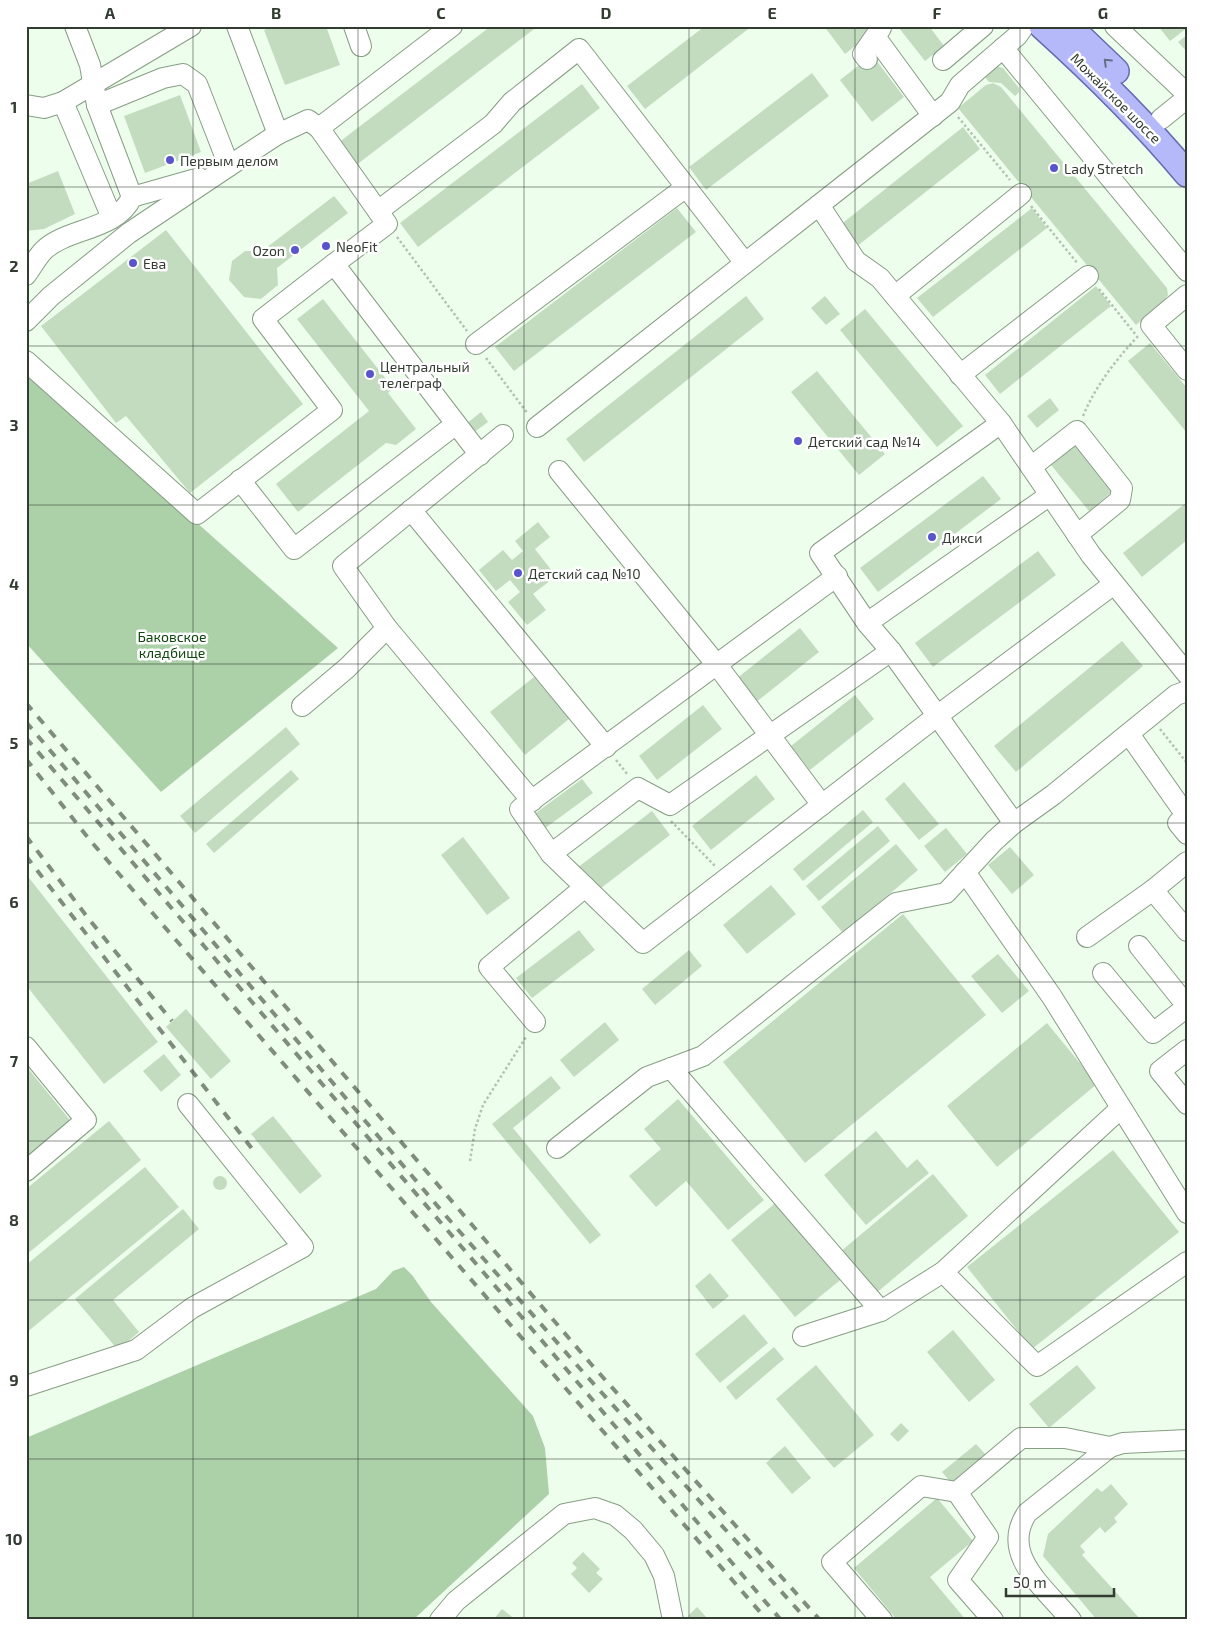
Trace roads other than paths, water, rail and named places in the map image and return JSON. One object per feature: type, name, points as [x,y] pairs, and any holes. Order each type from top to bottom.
[{"type":"main road","name":"Можайское шоссе","points":[[1042,26],[1129,108],[1187,174]]},
{"type":"main road","name":"Можайское шоссе","points":[[1069,26],[1162,119],[1187,149]]},
{"type":"street","points":[[75,26],[90,64],[97,105],[132,198]]},
{"type":"street","points":[[237,26],[278,134]]},
{"type":"street","points":[[354,26],[361,46]]},
{"type":"street","points":[[319,128],[452,26]]},
{"type":"street","points":[[943,60],[983,26]]},
{"type":"street","points":[[537,427],[941,110],[960,85],[1003,48],[1024,26]]},
{"type":"street","points":[[1115,26],[1187,94]]},
{"type":"street","points":[[26,105],[44,108],[64,102],[189,27]]},
{"type":"street","points":[[867,59],[863,54],[879,32],[941,110]]},
{"type":"street","points":[[1003,48],[1187,271]]},
{"type":"street","points":[[26,361],[197,514],[332,410],[263,319],[334,264],[383,217],[493,124],[512,102],[579,49],[745,263]]},
{"type":"street","points":[[97,105],[163,78],[183,74],[197,84],[222,170]]},
{"type":"street","points":[[1162,119],[1187,98]]},
{"type":"street","points":[[64,102],[112,218]]},
{"type":"street","points":[[26,321],[50,296],[129,233],[278,134],[308,120],[319,128],[383,217]]},
{"type":"street","points":[[26,275],[44,251],[52,245],[112,218],[127,208],[132,198],[222,170]]},
{"type":"street","points":[[476,344],[686,187]]},
{"type":"street","points":[[895,296],[1021,194]]},
{"type":"street","points":[[819,205],[856,261],[880,278],[1000,423],[1077,535],[1187,674]]},
{"type":"street","points":[[334,264],[480,455]]},
{"type":"street","points":[[960,375],[1088,276]]},
{"type":"street","points":[[1187,295],[1144,331],[1187,370]]},
{"type":"street","points":[[1000,423],[820,553],[867,623],[891,651],[1014,823]]},
{"type":"street","points":[[240,480],[294,550],[456,424]]},
{"type":"street","points":[[1031,467],[1077,431],[1122,488],[1123,494],[1120,500],[1077,535]]},
{"type":"street","points":[[503,436],[343,566],[387,628],[532,800]]},
{"type":"street","points":[[559,471],[717,665],[822,805]]},
{"type":"street","points":[[867,623],[1050,495]]},
{"type":"street","points":[[411,510],[606,747]]},
{"type":"street","points":[[837,576],[520,810],[551,854],[643,943],[937,716],[1114,584]]},
{"type":"street","points":[[302,706],[347,668],[387,628]]},
{"type":"street","points":[[551,854],[638,788],[670,805],[891,651]]},
{"type":"street","points":[[557,1148],[647,1077],[704,1056],[896,902],[946,893],[994,840],[1014,823],[1053,795],[1176,695],[1187,691]]},
{"type":"street","points":[[1128,734],[1186,815],[1178,823],[1187,834]]},
{"type":"street","points":[[1087,937],[1153,890],[1187,862]]},
{"type":"street","points":[[965,872],[1052,997],[1187,1212]]},
{"type":"street","points":[[535,1022],[489,967],[585,887]]},
{"type":"street","points":[[1153,890],[1187,931]]},
{"type":"street","points":[[1103,973],[1153,1033],[1187,1007],[1139,946]]},
{"type":"street","points":[[26,1046],[86,1120],[26,1171]]},
{"type":"street","points":[[1187,1050],[1160,1071],[1187,1104]]},
{"type":"street","points":[[671,1068],[881,1311]]},
{"type":"street","points":[[26,1386],[136,1350],[192,1308],[303,1247],[188,1104]]},
{"type":"street","points":[[803,1336],[881,1311],[943,1272],[1122,1108]]},
{"type":"street","points":[[943,1272],[1037,1366],[1187,1262]]},
{"type":"street","points":[[957,1492],[1021,1438],[1065,1438],[1110,1447]]},
{"type":"street","points":[[1071,1620],[1024,1564],[1018,1552],[1017,1538],[1020,1523],[1027,1513],[1110,1447],[1123,1443],[1187,1440]]},
{"type":"street","points":[[882,1620],[832,1562],[921,1486],[957,1492],[988,1537],[958,1580],[993,1620]]},
{"type":"street","points":[[440,1620],[456,1601],[564,1514],[595,1508],[615,1515],[633,1530],[654,1555],[664,1576],[673,1620]]},
{"type":"railway","points":[[26,703],[591,1364],[820,1620]]},
{"type":"railway","points":[[26,722],[446,1216],[583,1372],[807,1620]]},
{"type":"railway","points":[[26,738],[781,1620]]},
{"type":"railway","points":[[26,759],[89,839],[162,924],[767,1620]]},
{"type":"railway","points":[[26,836],[88,918],[172,1021]]},
{"type":"railway","points":[[26,856],[253,1150]]},
{"type":"place","name":"Первым делом","points":[[170,160]]},
{"type":"place","name":"Lady Stretch","points":[[1054,168]]},
{"type":"place","name":"NeoFit","points":[[326,246]]},
{"type":"place","name":"Ozon","points":[[295,250]]},
{"type":"place","name":"Ева","points":[[133,263]]},
{"type":"place","name":"Центральный телеграф","points":[[370,374]]},
{"type":"place","name":"Детский сад №14","points":[[798,441]]},
{"type":"place","name":"Дикси","points":[[932,537]]},
{"type":"place","name":"Детский сад №10","points":[[518,573]]},
{"type":"park label","name":"Баковское кладбище","points":[[172,644]]}]
